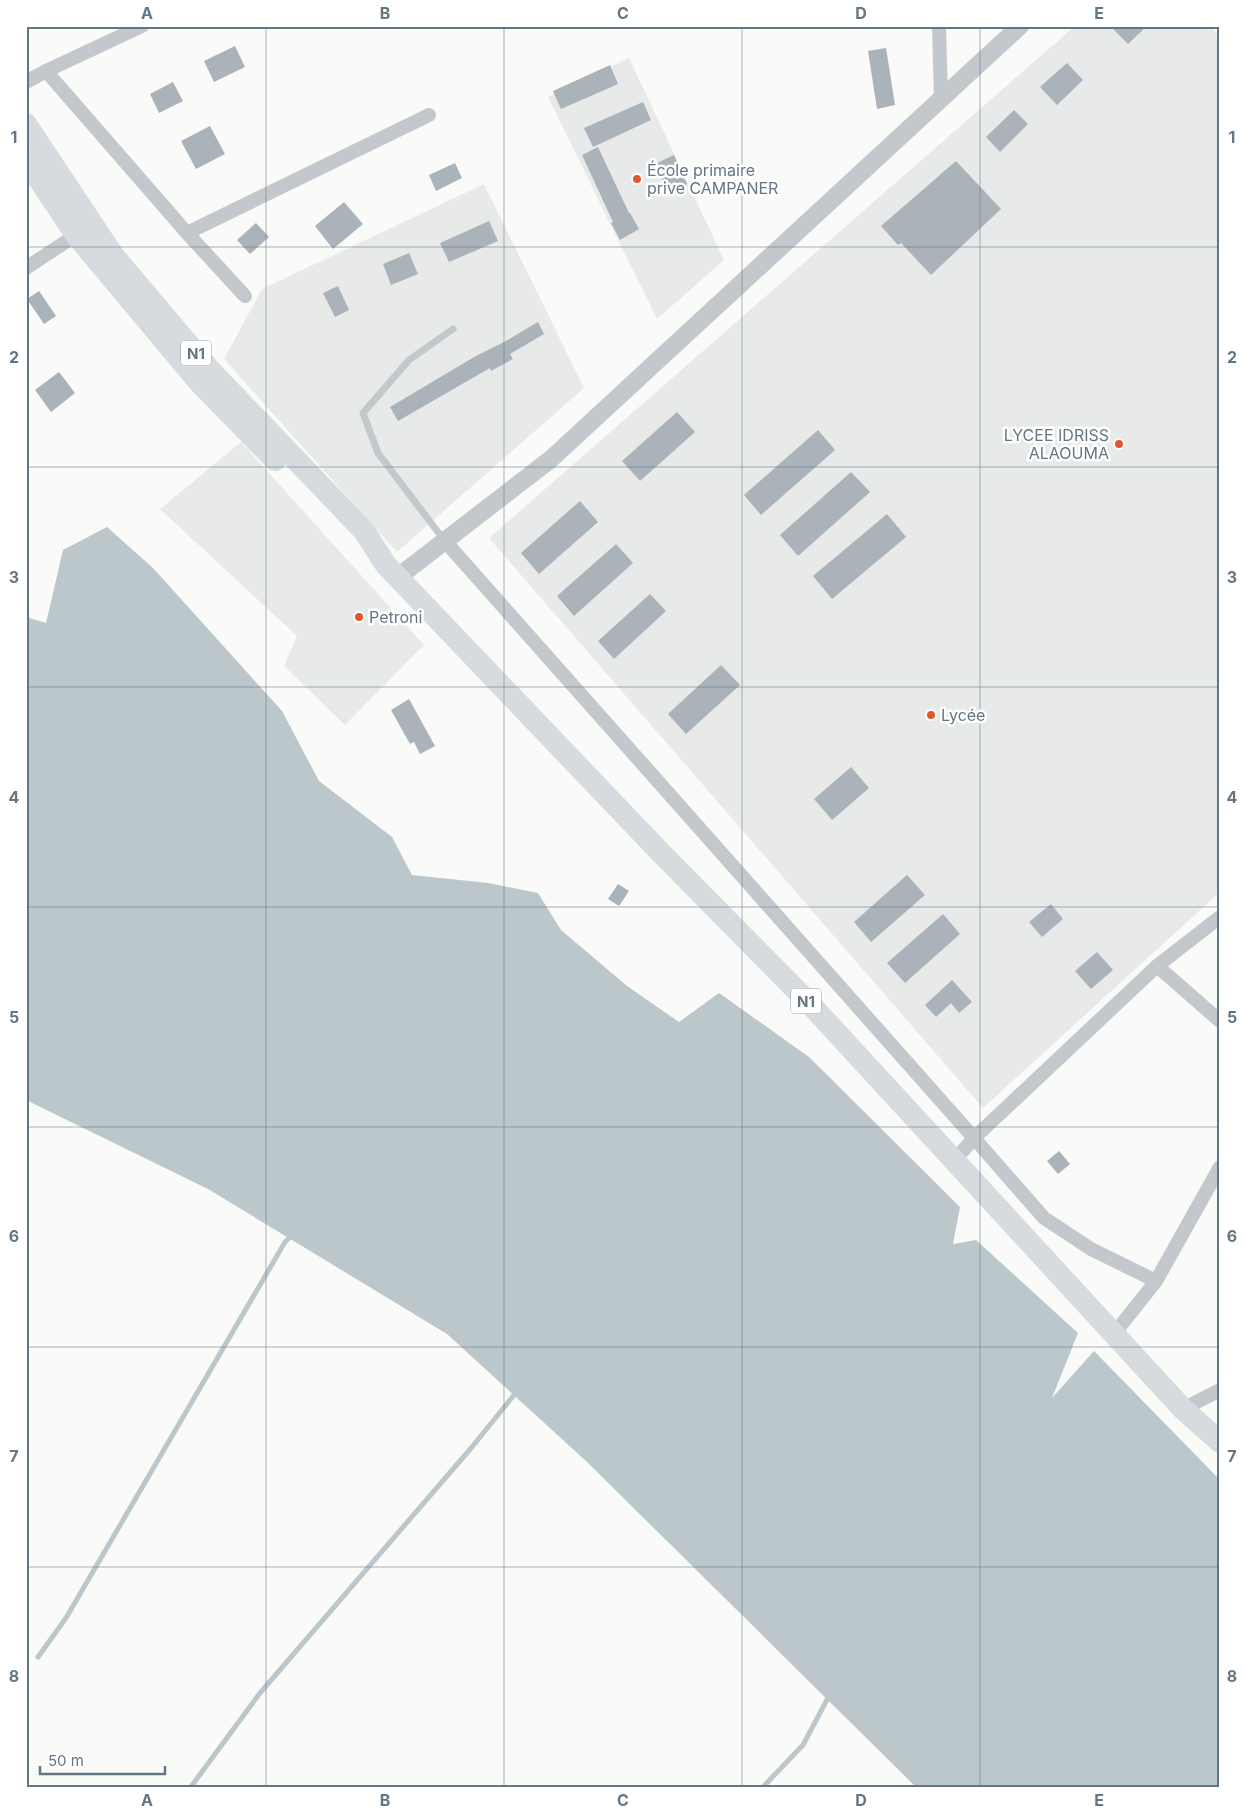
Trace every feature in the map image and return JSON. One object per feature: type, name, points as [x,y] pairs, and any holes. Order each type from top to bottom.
[{"type":"highway","name":"N1","points":[[26,124],[113,255],[211,371],[364,531],[392,571],[655,846],[811,1005],[1183,1409],[1220,1442]]},
{"type":"highway","name":"N1","points":[[26,160],[76,235],[198,381],[358,546],[392,571]]},
{"type":"street","points":[[26,82],[142,26]]},
{"type":"street","points":[[939,26],[941,100]]},
{"type":"street","points":[[392,571],[444,540],[551,459],[1020,26]]},
{"type":"street","points":[[46,71],[187,233],[245,296]]},
{"type":"street","points":[[187,233],[429,115]]},
{"type":"street","points":[[26,268],[76,235]]},
{"type":"street","points":[[444,540],[1044,1218],[1091,1249],[1156,1281]]},
{"type":"street","points":[[954,1162],[974,1138],[1157,966],[1220,917]]},
{"type":"street","points":[[1157,966],[1220,1021]]},
{"type":"street","points":[[1114,1334],[1156,1281],[1220,1167]]},
{"type":"street","points":[[1183,1409],[1220,1390]]},
{"type":"lane","points":[[444,540],[378,453],[363,413],[410,360],[453,329]]},
{"type":"shaded area","name":"Lycée","points":[[1075,26],[1210,26],[1220,37],[1220,892],[983,1108],[489,538]]},
{"type":"shaded area","name":"École primaire prive CAMPANER","points":[[629,58],[724,260],[657,319],[548,97]]},
{"type":"shaded area","points":[[484,184],[584,388],[397,552],[224,359],[262,289]]},
{"type":"shaded area","points":[[241,442],[424,645],[345,725],[284,666],[297,636],[160,509]]},
{"type":"shaded area","points":[[107,527],[153,568],[282,711],[319,781],[392,837],[412,875],[488,883],[538,893],[561,930],[627,986],[679,1022],[719,993],[809,1057],[960,1207],[953,1244],[976,1240],[1078,1333],[1052,1398],[1094,1351],[1220,1480],[1220,1788],[917,1788],[587,1462],[447,1334],[208,1189],[26,1100],[26,617],[46,623],[63,550]]},
{"type":"building","points":[[1110,26],[1147,26],[1128,44]]},
{"type":"building","points":[[235,46],[245,67],[214,82],[204,61]]},
{"type":"building","points":[[886,48],[895,105],[877,109],[868,51]]},
{"type":"building","points":[[1067,63],[1083,80],[1057,105],[1040,87]]},
{"type":"building","points":[[610,65],[618,84],[561,109],[553,91]]},
{"type":"building","points":[[173,82],[183,101],[159,113],[150,94]]},
{"type":"building","points":[[643,102],[651,120],[593,147],[584,128]]},
{"type":"building","points":[[1014,110],[1028,124],[1000,152],[986,137]]},
{"type":"building","points":[[210,126],[225,154],[196,169],[181,141]]},
{"type":"building","points":[[598,147],[629,213],[639,229],[620,240],[582,155]]},
{"type":"building","points":[[674,155],[687,184],[668,193],[655,164]]},
{"type":"building","points":[[956,161],[1001,209],[931,275],[901,243],[898,245],[881,226]]},
{"type":"building","points":[[455,163],[462,178],[436,191],[429,175]]},
{"type":"building","points":[[344,202],[363,224],[333,249],[315,226]]},
{"type":"building","points":[[489,221],[498,241],[449,262],[440,243]]},
{"type":"building","points":[[256,223],[269,237],[250,254],[237,240]]},
{"type":"building","points":[[409,253],[418,274],[391,285],[383,264]]},
{"type":"building","points":[[338,286],[349,310],[335,317],[323,293]]},
{"type":"building","points":[[39,291],[56,316],[44,324],[27,299]]},
{"type":"building","points":[[538,322],[544,334],[510,354],[513,359],[491,371],[490,368],[398,421],[390,407]]},
{"type":"building","points":[[59,372],[75,393],[51,412],[35,390]]},
{"type":"building","points":[[677,412],[695,432],[640,481],[622,461]]},
{"type":"building","points":[[818,430],[835,450],[761,515],[744,495]]},
{"type":"building","points":[[851,472],[870,492],[798,556],[780,535]]},
{"type":"building","points":[[580,501],[598,522],[539,574],[521,553]]},
{"type":"building","points":[[887,514],[906,537],[832,599],[813,576]]},
{"type":"building","points":[[616,544],[633,563],[574,616],[557,596]]},
{"type":"building","points":[[650,594],[666,611],[614,659],[598,641]]},
{"type":"building","points":[[721,665],[740,685],[686,734],[668,714]]},
{"type":"building","points":[[409,699],[435,746],[420,754],[414,742],[410,744],[391,710]]},
{"type":"building","points":[[851,767],[869,788],[832,820],[814,799]]},
{"type":"building","points":[[907,875],[925,895],[871,942],[854,922]]},
{"type":"building","points":[[618,884],[629,891],[619,906],[608,899]]},
{"type":"building","points":[[1051,904],[1063,919],[1042,937],[1029,922]]},
{"type":"building","points":[[943,914],[960,934],[905,983],[887,963]]},
{"type":"building","points":[[1097,952],[1113,970],[1091,989],[1075,971]]},
{"type":"building","points":[[952,980],[972,1002],[959,1013],[951,1003],[936,1017],[925,1005]]},
{"type":"building","points":[[1059,1151],[1070,1164],[1058,1174],[1047,1161]]},
{"type":"waterway","points":[[38,1657],[66,1618],[285,1242],[292,1235]]},
{"type":"waterway","points":[[190,1788],[260,1693],[472,1447],[518,1390]]},
{"type":"waterway","points":[[762,1788],[803,1745],[830,1694]]},
{"type":"place","name":"École primaire prive CAMPANER","points":[[637,179]]},
{"type":"place","name":"LYCEE IDRISS ALAOUMA","points":[[1119,444]]},
{"type":"place","name":"Petroni","points":[[359,617]]},
{"type":"place","name":"Lycée","points":[[931,715]]}]
